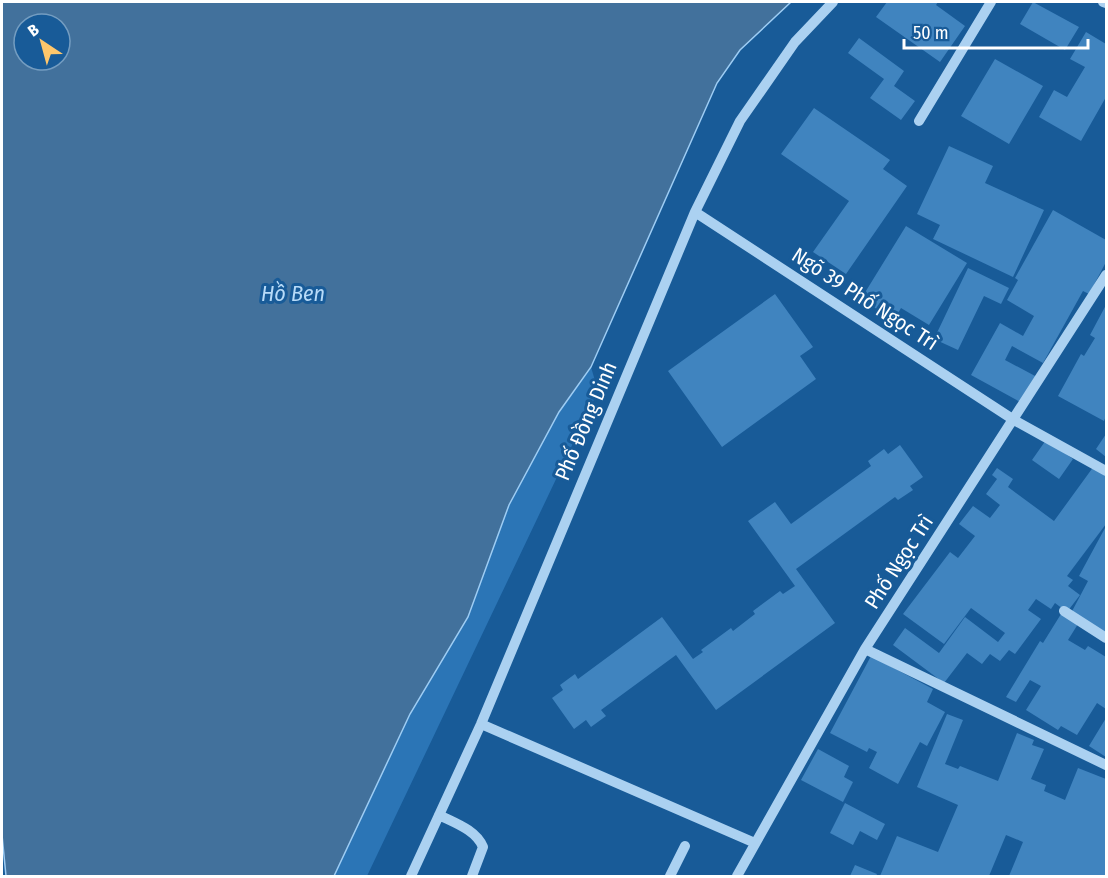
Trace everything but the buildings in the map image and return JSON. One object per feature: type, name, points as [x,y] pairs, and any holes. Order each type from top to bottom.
[{"type":"street","name":"Phố Đồng Dinh","points":[[411,876],[481,724],[694,212],[740,122],[795,42],[833,2]]},
{"type":"street","points":[[919,121],[991,2]]},
{"type":"street","name":"Ngõ 39 Phố Ngọc Trì","points":[[694,212],[1014,420],[1107,471]]},
{"type":"street","name":"Phố Ngọc Trì","points":[[737,876],[865,649],[1107,276]]},
{"type":"street","points":[[1064,611],[1107,638]]},
{"type":"street","points":[[865,649],[1107,765]]},
{"type":"street","points":[[481,724],[755,843]]},
{"type":"street","points":[[439,815],[460,825],[481,842],[483,847],[472,876]]},
{"type":"street","points":[[670,876],[685,846]]},
{"type":"shaded area","points":[[591,367],[598,391],[367,876],[334,876],[410,714],[468,617],[509,505],[559,412]]},
{"type":"water","name":"Hồ Ben","points":[[2,2],[791,2],[740,50],[717,83],[591,367],[559,412],[509,505],[468,617],[410,714],[334,876],[6,876],[2,835]]}]
